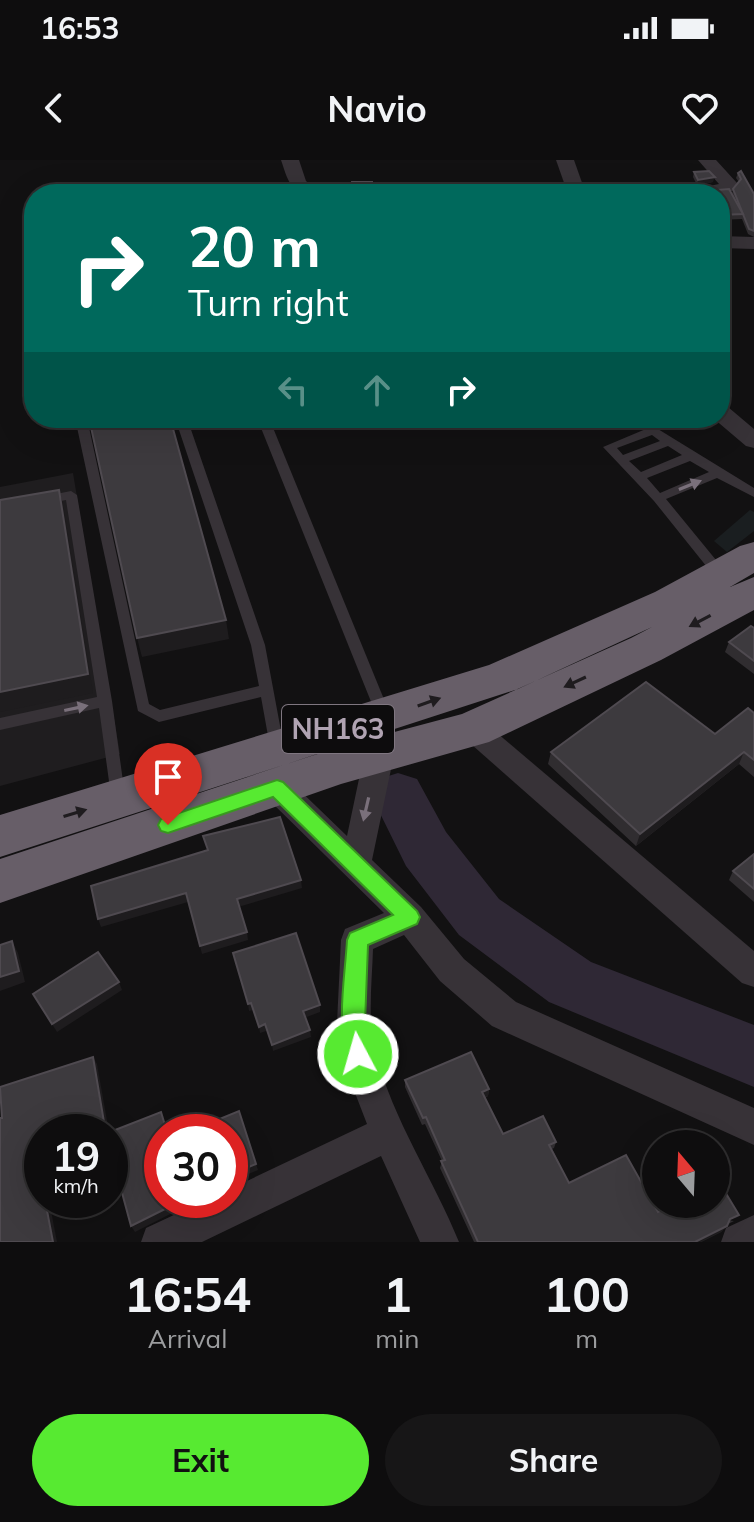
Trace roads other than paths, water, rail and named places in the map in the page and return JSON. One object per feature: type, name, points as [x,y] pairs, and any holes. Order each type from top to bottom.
[{"type":"highway","name":"NH163","points":[[381,736],[473,729],[646,649],[743,574]]},
{"type":"highway","name":"NH163","points":[[0,881],[277,768],[381,736],[669,602],[743,574]]},
{"type":"highway","name":"NH163","points":[[0,836],[119,800],[277,768]]},
{"type":"street","points":[[290,160],[299,184]]},
{"type":"street","points":[[565,160],[573,184]]},
{"type":"street","points":[[707,160],[728,184]]},
{"type":"street","points":[[730,242],[754,243]]},
{"type":"street","points":[[730,421],[754,441]]},
{"type":"street","points":[[473,729],[754,972]]},
{"type":"street","points":[[356,864],[381,736]]},
{"type":"street","points":[[277,768],[356,864],[410,917],[452,970],[504,1014],[754,1127]]},
{"type":"street","points":[[410,917],[357,940],[354,1023],[358,1054],[389,1133],[440,1242]]},
{"type":"street","points":[[160,1242],[389,1133]]},
{"type":"street","points":[[740,1242],[754,1234]]},
{"type":"lane","points":[[83,428],[143,707],[159,716],[266,690]]},
{"type":"lane","points":[[184,428],[258,645],[277,768]]},
{"type":"lane","points":[[267,428],[381,736]]},
{"type":"lane","points":[[743,574],[658,498],[609,447],[653,430],[754,493]]},
{"type":"lane","points":[[621,460],[669,442]]},
{"type":"lane","points":[[639,477],[691,456]]},
{"type":"lane","points":[[658,498],[718,473]]},
{"type":"lane","points":[[28,503],[71,495],[119,800]]},
{"type":"lane","points":[[0,724],[105,701]]},
{"type":"waterway","points":[[398,795],[426,849],[479,917],[570,982],[754,1056]]}]
